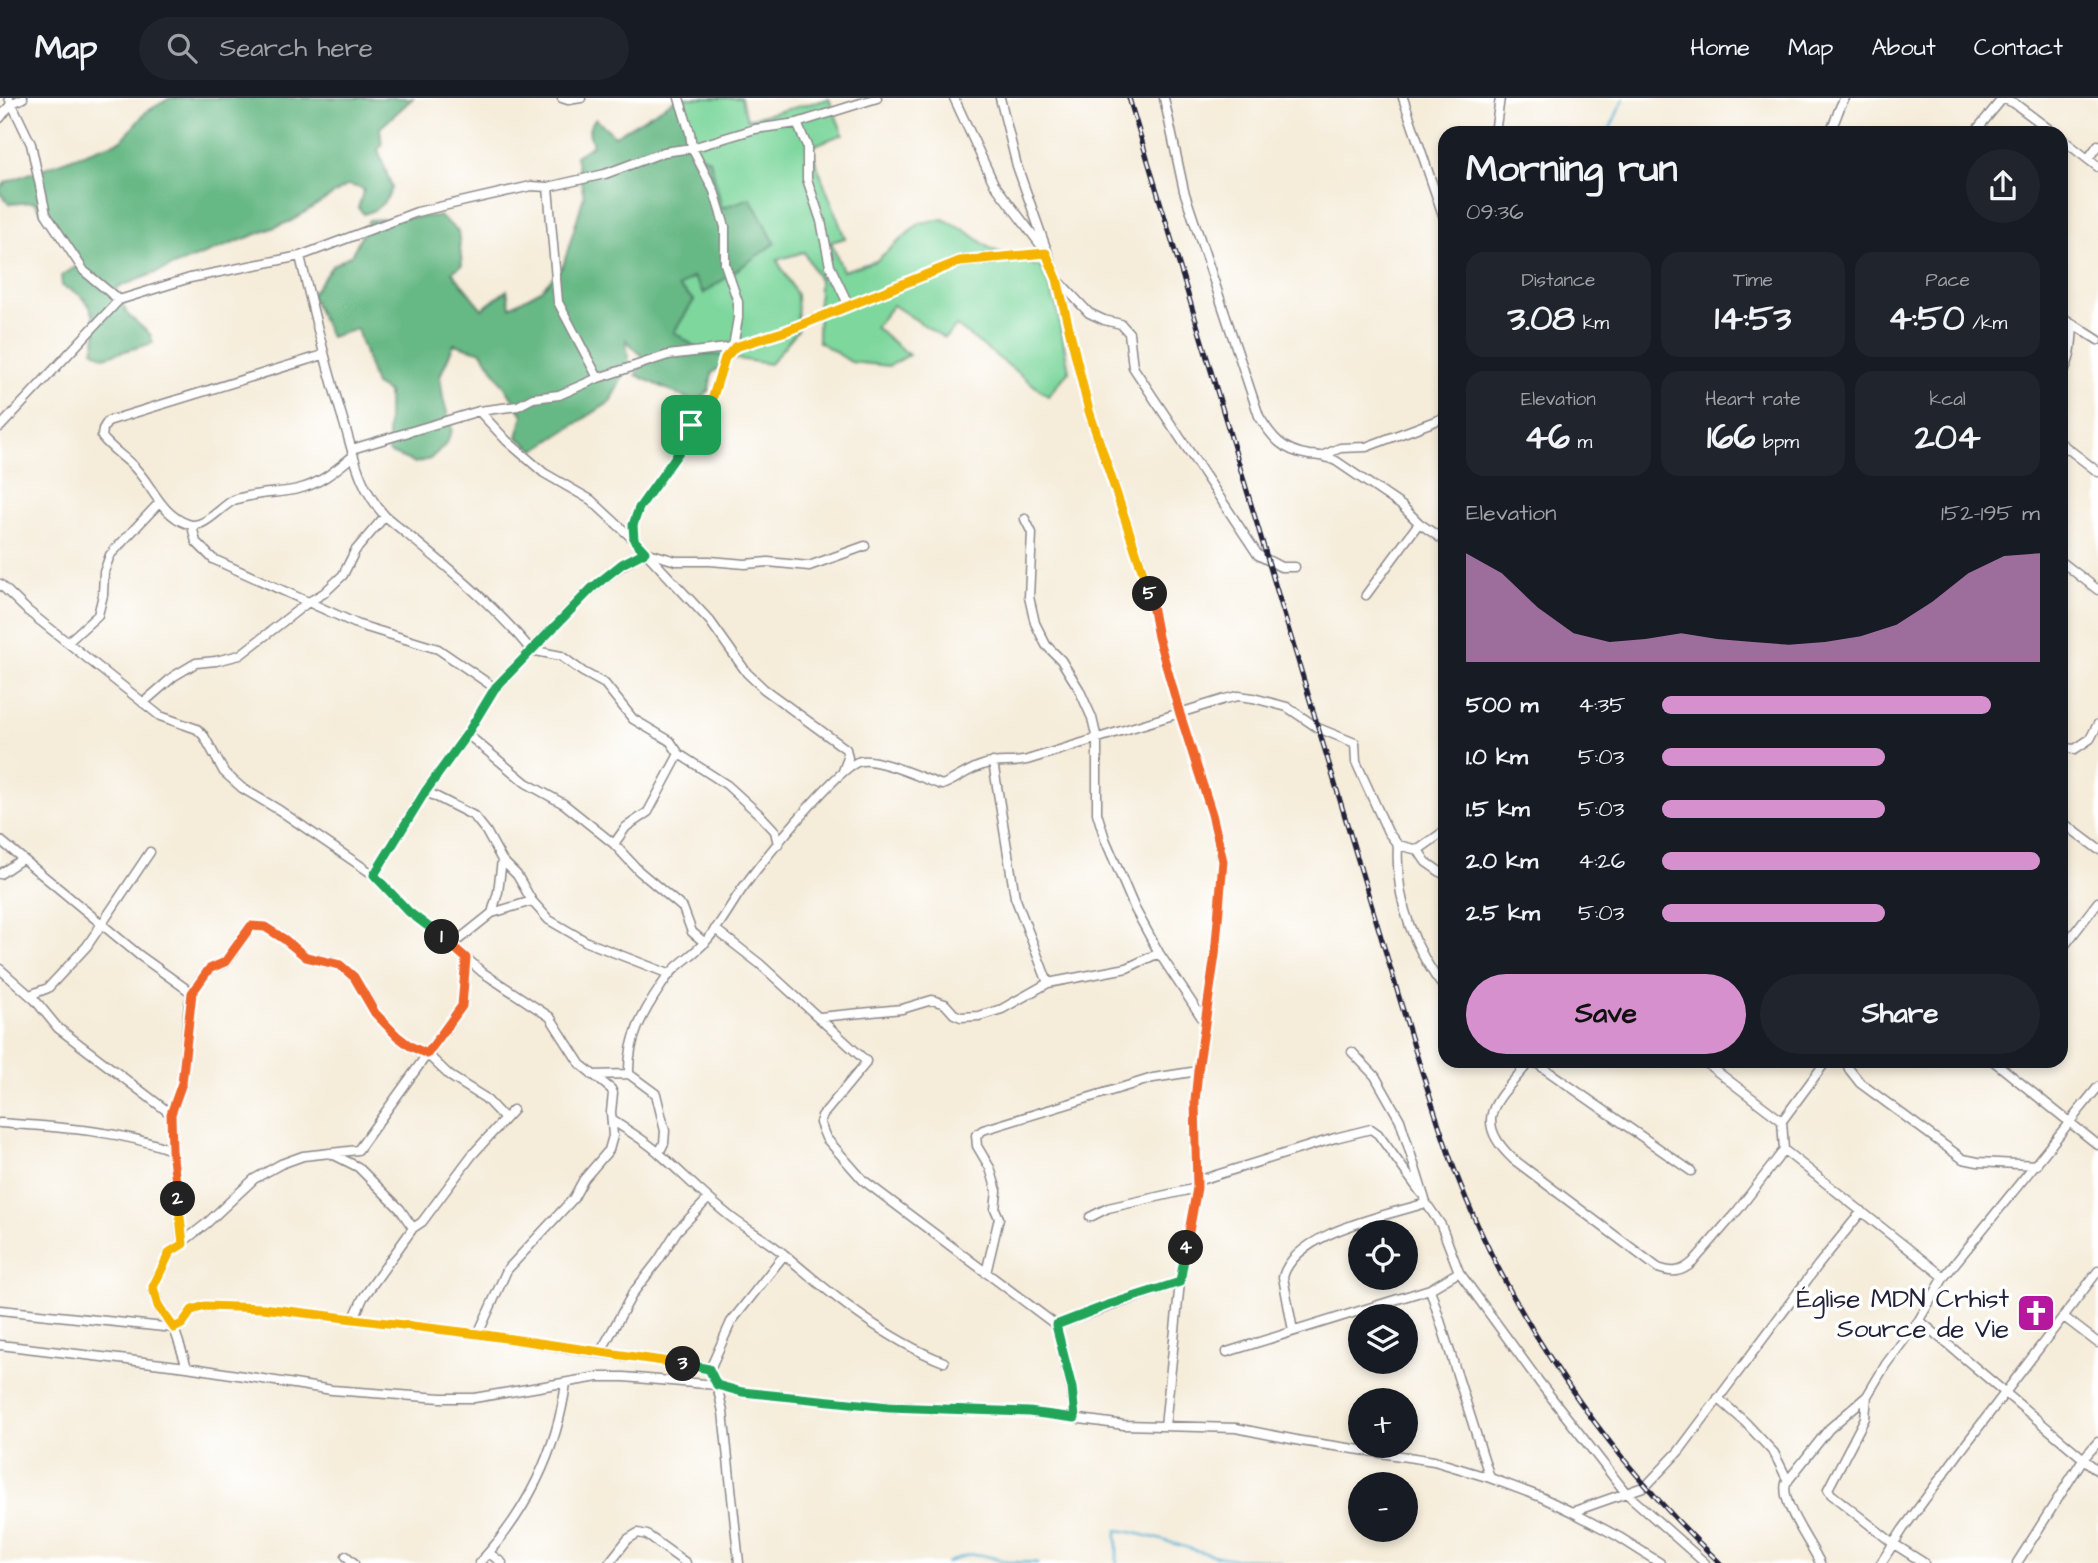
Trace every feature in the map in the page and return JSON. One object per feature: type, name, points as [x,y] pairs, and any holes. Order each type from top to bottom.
[{"type":"street","points":[[0,118],[10,101],[23,98]]},
{"type":"street","points":[[562,98],[581,98]]},
{"type":"street","points":[[634,540],[633,525],[639,508],[679,452],[691,425],[711,403],[725,358],[735,347],[738,302],[725,264],[725,227],[714,191],[692,148],[679,98]]},
{"type":"street","points":[[0,427],[119,300],[190,278],[300,256],[417,212],[531,186],[548,187],[605,174],[664,152],[692,148],[755,129],[797,122],[877,98]]},
{"type":"street","points":[[954,98],[994,184],[1046,253]]},
{"type":"street","points":[[1000,98],[1017,166],[1057,279],[1089,411],[1150,591],[1158,637],[1212,814],[1223,861],[1215,955],[1195,1101],[1197,1185],[1180,1282],[1165,1426]]},
{"type":"street","points":[[1164,98],[1184,191],[1259,416],[1271,436],[1288,450],[1324,455],[1402,506],[1438,536]]},
{"type":"street","points":[[1403,98],[1438,201]]},
{"type":"street","points":[[1496,126],[1500,98]]},
{"type":"street","points":[[1834,126],[1840,105],[1845,98]]},
{"type":"street","points":[[1980,126],[2003,98],[2045,126]]},
{"type":"street","points":[[10,101],[31,144],[46,214],[84,271],[119,300]]},
{"type":"street","points":[[797,122],[807,146],[807,178],[821,221],[830,266],[849,306]]},
{"type":"street","points":[[2068,144],[2098,167]]},
{"type":"street","points":[[2088,159],[2098,145]]},
{"type":"street","points":[[548,187],[558,302],[598,379]]},
{"type":"street","points":[[323,355],[108,421],[102,438],[142,476],[159,503],[192,526],[200,524],[233,500],[297,490],[318,483],[353,453],[479,411],[518,406],[533,398],[559,395],[668,355],[735,347],[786,331],[960,261],[1046,253]]},
{"type":"street","points":[[300,256],[323,355],[363,485],[372,501],[385,516],[488,603],[531,650],[561,656],[605,684],[633,719],[670,741],[679,754],[727,785],[775,831],[778,844]]},
{"type":"street","points":[[1057,279],[1089,313],[1121,324],[1129,333],[1133,367],[1258,555],[1281,567],[1295,567]]},
{"type":"street","points":[[2068,322],[2098,340]]},
{"type":"street","points":[[2068,358],[2073,326]]},
{"type":"street","points":[[479,411],[507,441],[544,473],[591,500],[634,540],[710,621],[747,673],[764,689],[862,760],[886,765],[943,785],[993,762],[1017,762],[1225,699],[1238,696],[1253,698],[1287,707],[1318,728],[1354,743],[1356,762],[1388,832],[1398,845],[1418,850],[1426,862],[1438,870]]},
{"type":"street","points":[[1324,455],[1340,448],[1366,447],[1438,420]]},
{"type":"street","points":[[2068,449],[2098,472]]},
{"type":"street","points":[[68,642],[97,615],[103,596],[104,572],[110,555],[159,503]]},
{"type":"street","points":[[143,703],[174,676],[196,663],[240,655],[324,593],[343,575],[355,551],[385,516]]},
{"type":"street","points":[[1025,519],[1032,533],[1029,597],[1035,623],[1046,645],[1061,660],[1079,689],[1092,718],[1097,739],[1097,813],[1105,839],[1135,909],[1159,953],[1204,1021]]},
{"type":"street","points":[[1366,595],[1419,523]]},
{"type":"street","points":[[192,526],[195,542],[213,559],[359,625],[438,649],[495,688]]},
{"type":"street","points":[[374,875],[425,792],[467,734],[495,688],[592,588],[622,564],[645,552],[676,561],[746,564],[768,562],[809,566],[864,546]]},
{"type":"street","points":[[2068,570],[2098,590]]},
{"type":"street","points":[[0,584],[28,611],[160,716],[197,729],[204,736],[224,772],[242,788],[374,875],[409,912],[453,945],[481,972],[550,1017],[580,1063],[611,1089],[613,1136],[609,1150],[584,1179],[573,1199],[507,1270],[478,1334]]},
{"type":"street","points":[[2068,748],[2075,749],[2090,739],[2098,724]]},
{"type":"street","points":[[467,734],[526,783],[564,804],[614,844],[639,871],[683,908],[692,932],[705,943]]},
{"type":"street","points":[[844,771],[848,758],[846,749]]},
{"type":"street","points":[[614,844],[626,827],[648,812],[679,754]]},
{"type":"street","points":[[629,1074],[629,1055],[634,1032],[669,974],[676,965],[705,943],[778,844],[844,771],[862,760]]},
{"type":"street","points":[[993,762],[1015,897],[1048,983]]},
{"type":"street","points":[[425,792],[474,816],[502,860],[517,875],[532,901],[564,931],[623,958],[669,974]]},
{"type":"street","points":[[2068,826],[2098,849]]},
{"type":"street","points":[[1418,850],[1438,836]]},
{"type":"street","points":[[0,840],[102,922],[139,956],[192,993]]},
{"type":"street","points":[[1398,845],[1397,878],[1409,929],[1423,958],[1438,980]]},
{"type":"street","points":[[30,995],[48,988],[87,946],[150,852]]},
{"type":"street","points":[[0,874],[22,859]]},
{"type":"street","points":[[492,913],[502,860]]},
{"type":"street","points":[[453,945],[492,913],[532,901]]},
{"type":"street","points":[[2068,941],[2098,902]]},
{"type":"street","points":[[183,1244],[172,1150],[171,1114],[182,1083],[192,993],[209,969],[225,962],[251,926],[265,927],[306,957],[340,965],[354,977],[375,1013],[397,1036],[427,1054],[450,1076],[485,1098],[505,1118]]},
{"type":"street","points":[[715,929],[760,964],[866,1061],[822,1115],[820,1123],[825,1138],[863,1181],[1056,1325],[1072,1388],[1075,1418]]},
{"type":"street","points":[[820,1017],[902,1009],[932,1000],[946,1004],[954,1014],[970,1018],[1002,1009],[1048,983],[1114,971],[1159,953]]},
{"type":"street","points":[[187,1367],[174,1328],[158,1306],[153,1287],[170,1252],[183,1244],[188,1236],[207,1223],[254,1180],[282,1164],[328,1152],[358,1150],[462,1006],[466,958]]},
{"type":"street","points":[[0,969],[30,995],[58,1028],[171,1114]]},
{"type":"street","points":[[1352,1052],[1375,1076],[1400,1120],[1424,1199]]},
{"type":"street","points":[[1526,1068],[1494,1108],[1490,1117],[1492,1135],[1513,1159],[1658,1268],[1675,1272],[1686,1269],[1693,1262],[1738,1210],[1784,1150],[1782,1121],[1821,1068]]},
{"type":"street","points":[[1543,1068],[1691,1171]]},
{"type":"street","points":[[1712,1068],[1782,1121]]},
{"type":"street","points":[[1849,1068],[1860,1083],[1963,1159],[2037,1165]]},
{"type":"street","points":[[2002,1068],[2098,1144]]},
{"type":"street","points":[[986,1273],[999,1218],[995,1209],[997,1191],[990,1168],[977,1146],[976,1135],[983,1129],[1153,1078],[1198,1071]]},
{"type":"street","points":[[592,1075],[629,1074],[651,1089],[659,1100],[665,1131],[659,1153]]},
{"type":"street","points":[[1820,1563],[1791,1511],[1784,1487],[1829,1429],[1867,1396],[1886,1364],[1919,1320],[1944,1277],[2098,1087]]},
{"type":"street","points":[[353,1320],[363,1298],[413,1228],[422,1222],[460,1171],[513,1110]]},
{"type":"street","points":[[0,1114],[10,1124]]},
{"type":"street","points":[[612,1120],[659,1153],[708,1199],[868,1320],[921,1353],[944,1362]]},
{"type":"street","points":[[0,1123],[94,1131],[152,1142],[172,1150]]},
{"type":"street","points":[[1090,1217],[1108,1208],[1197,1185],[1335,1138],[1371,1129],[1378,1134],[1441,1225],[1459,1272],[1540,1383],[1626,1493],[1705,1563]]},
{"type":"street","points":[[1784,1150],[1944,1277]]},
{"type":"street","points":[[328,1152],[358,1167],[400,1209],[413,1228]]},
{"type":"street","points":[[600,1353],[633,1293],[677,1231],[708,1199]]},
{"type":"street","points":[[1293,1331],[1283,1278],[1284,1270],[1303,1248],[1337,1231],[1424,1199]]},
{"type":"street","points":[[1572,1512],[1646,1486],[1679,1451],[1862,1211]]},
{"type":"street","points":[[709,1369],[731,1322],[784,1255]]},
{"type":"street","points":[[1881,1563],[2098,1271]]},
{"type":"street","points":[[1227,1352],[1430,1289],[1459,1272]]},
{"type":"street","points":[[1056,1325],[1180,1282]]},
{"type":"street","points":[[1430,1289],[1490,1478]]},
{"type":"street","points":[[0,1310],[174,1328],[182,1324],[192,1310],[205,1306],[263,1308],[478,1334],[709,1369]]},
{"type":"street","points":[[2064,1317],[2098,1343]]},
{"type":"street","points":[[1919,1320],[2098,1471]]},
{"type":"street","points":[[0,1345],[187,1367],[332,1390],[441,1398],[474,1398],[598,1377],[624,1377],[717,1385],[742,1392],[889,1407],[1029,1412],[1124,1426],[1236,1428],[1301,1441],[1434,1461],[1490,1478],[1572,1512],[1660,1563]]},
{"type":"street","points":[[709,1369],[717,1385],[723,1412],[739,1563]]},
{"type":"street","points":[[479,1563],[489,1553],[539,1479],[555,1437],[566,1384]]},
{"type":"street","points":[[1867,1396],[1865,1418],[1828,1489],[1894,1544],[1923,1563]]},
{"type":"street","points":[[1718,1398],[1774,1453],[1788,1481]]},
{"type":"street","points":[[2017,1563],[2083,1459],[2098,1442]]},
{"type":"street","points":[[609,1563],[628,1539],[638,1533],[647,1535],[686,1563]]},
{"type":"street","points":[[489,1553],[502,1563]]},
{"type":"street","points":[[346,1556],[354,1563]]},
{"type":"green space","points":[[170,98],[413,98],[380,128],[382,146],[378,149],[392,188],[381,205],[364,214],[358,208],[364,189],[348,185],[291,221],[116,288],[127,314],[150,334],[153,343],[104,357],[93,350],[96,329],[87,302],[80,295],[62,286],[61,276],[82,263],[34,202],[9,204],[0,193],[0,188],[6,182],[122,140],[146,112]]},
{"type":"green space","points":[[678,98],[695,152],[710,160],[722,208],[750,198],[775,243],[704,293],[693,277],[679,287],[694,300],[674,332],[705,354],[735,357],[712,373],[709,390],[697,403],[636,375],[645,359],[626,340],[629,364],[610,402],[535,450],[517,437],[523,415],[482,352],[454,344],[440,376],[452,430],[447,443],[430,459],[415,463],[388,452],[388,392],[375,385],[357,329],[330,337],[311,295],[332,266],[352,254],[369,220],[439,216],[458,231],[462,265],[452,272],[482,309],[507,290],[510,307],[541,290],[563,266],[584,196],[576,156],[593,145],[589,131],[593,122],[596,119],[615,136]]},
{"type":"green space","points":[[679,98],[741,98],[747,119],[829,99],[843,134],[810,147],[845,238],[831,242],[843,271],[876,261],[920,223],[943,219],[965,230],[991,249],[1042,268],[1057,309],[1069,371],[1048,396],[957,326],[944,338],[893,305],[875,327],[909,355],[889,366],[851,362],[818,341],[819,280],[804,252],[777,260],[797,295],[798,330],[770,364],[705,354],[674,332],[694,300],[678,287],[693,277],[704,293],[722,208],[695,152]]},
{"type":"waterway","points":[[1611,126],[1624,98]]},
{"type":"waterway","points":[[1117,1563],[1117,1530],[1225,1558],[1282,1563]]},
{"type":"waterway","points":[[947,1563],[972,1554],[1008,1562],[1038,1563]]},
{"type":"railway","points":[[1129,98],[1415,1050],[1455,1171],[1504,1279],[1566,1382],[1638,1477],[1720,1563]]},
{"type":"place","name":"Église MDN Crhist Source de Vie","points":[[2036,1313]]},
{"type":"route","points":[[1046,253],[1057,279],[1089,411],[1150,591],[1158,637],[1212,814],[1223,861],[1215,955],[1195,1101],[1197,1188],[1180,1282],[1056,1325],[1072,1388],[1075,1418],[1029,1412],[889,1407],[742,1392],[717,1385],[709,1369],[675,1362],[478,1334],[263,1308],[205,1306],[192,1310],[182,1324],[174,1328],[158,1306],[153,1287],[170,1252],[183,1244],[172,1150],[171,1114],[182,1083],[192,993],[209,969],[225,962],[251,926],[265,927],[306,957],[340,965],[354,977],[375,1013],[397,1036],[427,1054],[462,1006],[466,958],[409,912],[374,875],[425,792],[467,734],[495,688],[592,588],[622,564],[645,552],[634,540],[633,525],[639,508],[679,452],[691,425],[711,403],[725,358],[735,347],[786,331],[960,261],[1046,253]]}]
